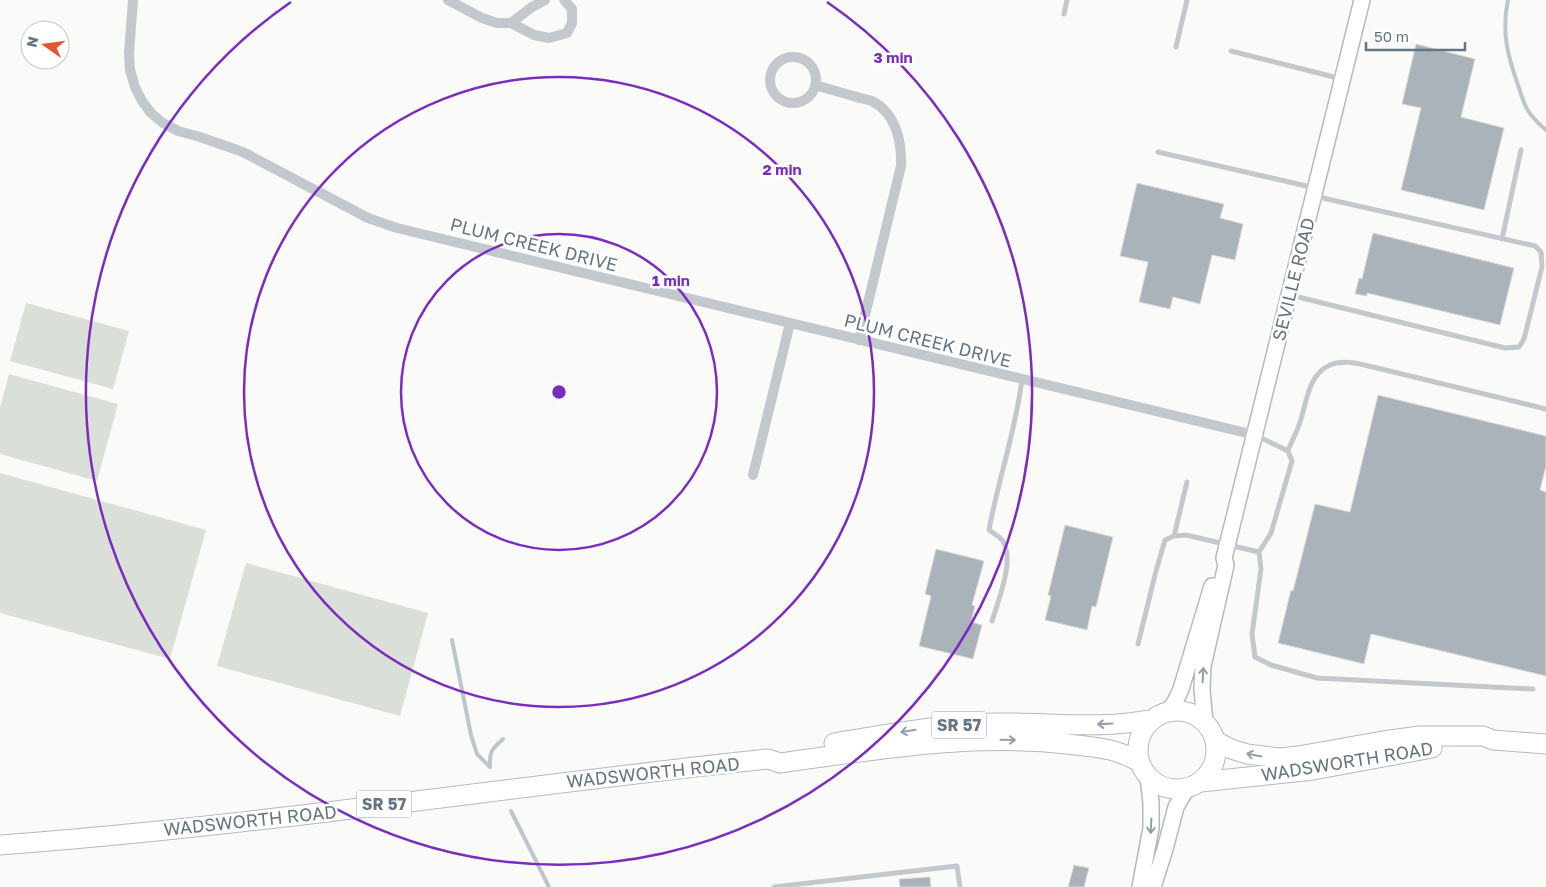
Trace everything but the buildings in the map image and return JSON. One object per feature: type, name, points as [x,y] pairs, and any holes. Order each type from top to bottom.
[{"type":"highway","name":"WADSWORTH ROAD","points":[[768,759],[777,753],[940,727],[998,723],[1091,725],[1183,712],[1199,718],[1205,723]]},
{"type":"highway","points":[[1144,770],[1138,750],[1140,738],[1145,728],[1160,716]]},
{"type":"highway","points":[[1194,785],[1207,776],[1215,759],[1215,741],[1205,723]]},
{"type":"highway","name":"WADSWORTH ROAD","points":[[1215,741],[1247,754],[1280,758],[1420,736],[1483,736],[1493,740],[1546,744]]},
{"type":"highway","name":"WADSWORTH ROAD","points":[[0,845],[227,823],[768,759],[780,763],[925,744],[997,740],[1052,742],[1100,747],[1121,752],[1144,770],[1155,783],[1170,789],[1313,770],[1417,750],[1450,745],[1484,743],[1493,740]]},
{"type":"street","name":"PLUM CREEK DRIVE","points":[[133,0],[130,70],[135,87],[147,107],[163,123],[178,131],[243,152],[368,218],[397,228],[1254,435]]},
{"type":"street","points":[[448,0],[482,18],[497,23],[511,24],[534,35],[549,38],[567,33],[572,23],[572,8],[564,0]]},
{"type":"street","points":[[511,24],[532,7],[545,0]]},
{"type":"street","name":"SEVILLE ROAD","points":[[1205,723],[1202,690],[1204,666],[1226,565],[1226,551],[1362,0]]},
{"type":"street","points":[[797,57],[804,59],[814,70],[815,85],[807,98],[800,102],[785,102],[778,98],[770,85],[772,70],[782,59],[797,57]]},
{"type":"street","points":[[815,85],[872,102],[884,110],[893,123],[902,150],[901,166],[859,340]]},
{"type":"street","points":[[753,475],[790,323]]},
{"type":"street","name":"SEVILLE ROAD","points":[[1160,716],[1175,702],[1182,689],[1218,564],[1226,551]]},
{"type":"street","points":[[1140,887],[1151,828],[1151,803],[1144,770]]},
{"type":"street","points":[[1153,887],[1166,849],[1176,807],[1194,785]]},
{"type":"lane","points":[[1064,14],[1067,0]]},
{"type":"lane","points":[[1176,47],[1187,0]]},
{"type":"lane","points":[[1231,51],[1342,79]]},
{"type":"lane","points":[[1502,239],[1522,150]]},
{"type":"lane","points":[[1158,152],[1534,246],[1541,252],[1542,267],[1524,339],[1519,347],[1505,348],[1289,295]]},
{"type":"lane","points":[[1288,451],[1299,425],[1315,376],[1330,364],[1348,362],[1364,365],[1546,409]]},
{"type":"lane","points":[[992,621],[1004,581],[1008,558],[1002,540],[989,530],[994,502],[1019,406],[1022,379]]},
{"type":"lane","points":[[1254,435],[1288,451],[1292,461],[1271,533],[1259,552],[1261,569],[1252,634],[1255,657],[1271,665],[1317,678],[1533,689]]},
{"type":"lane","points":[[1174,536],[1187,482]]},
{"type":"lane","points":[[1138,644],[1165,540],[1174,536],[1186,536],[1226,551],[1259,552]]},
{"type":"lane","points":[[774,887],[957,866],[960,887]]},
{"type":"shaded area","points":[[26,303],[129,331],[113,389],[10,361]]},
{"type":"shaded area","points":[[9,374],[118,404],[97,481],[0,454],[0,408]]},
{"type":"shaded area","points":[[0,473],[206,530],[170,659],[0,613]]},
{"type":"shaded area","points":[[246,563],[428,613],[400,716],[217,666]]},
{"type":"waterway","points":[[1508,0],[1505,23],[1507,45],[1512,66],[1527,110],[1546,130]]},
{"type":"waterway","points":[[452,640],[471,735],[477,754],[490,767]]},
{"type":"waterway","points":[[490,766],[492,750],[503,739]]},
{"type":"waterway","points":[[511,811],[549,887]]}]
